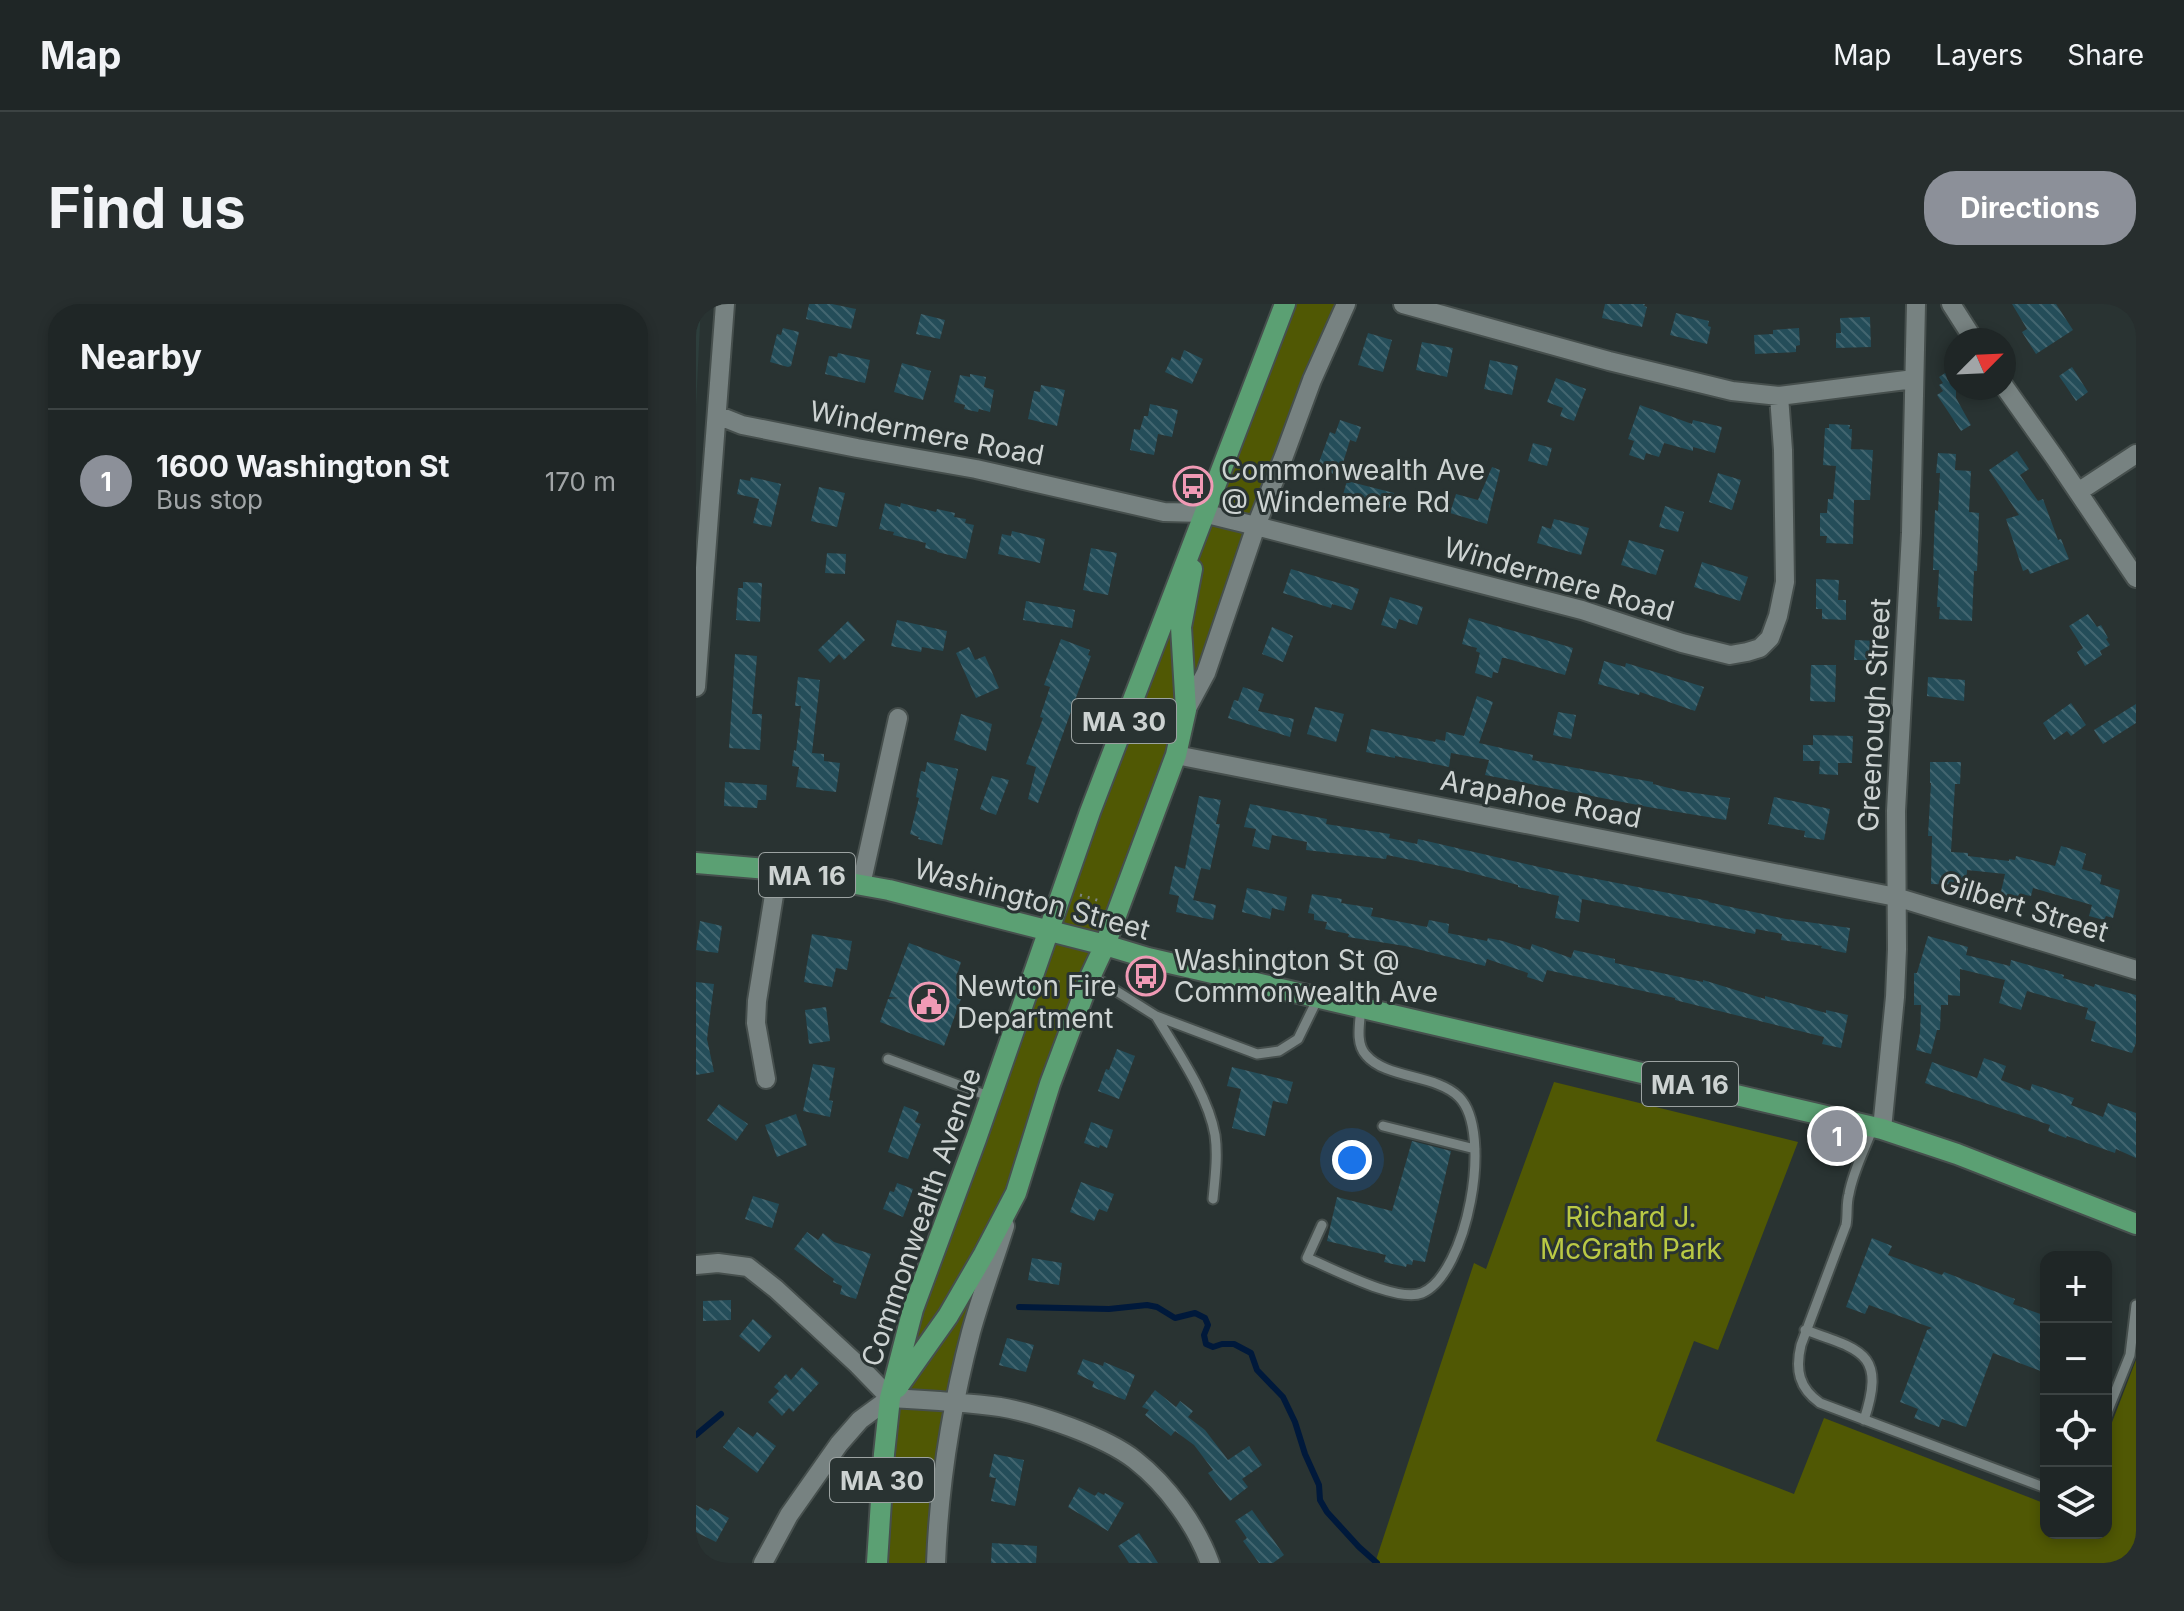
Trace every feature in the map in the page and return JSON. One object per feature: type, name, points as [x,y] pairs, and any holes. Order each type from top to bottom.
[{"type":"main road","name":"Commonwealth Avenue","points":[[877,1563],[890,1398],[913,1309],[1095,798],[1285,304]]},
{"type":"main road","name":"Commonwealth Avenue","points":[[890,1398],[948,1316],[1016,1193],[1050,1084],[1176,755],[1186,710],[1181,627],[1203,513]]},
{"type":"main road","name":"Washington Street","points":[[696,863],[778,870],[861,885],[1148,958],[1878,1128],[1957,1154],[2136,1224]]},
{"type":"street","points":[[696,687],[704,468],[717,415],[725,304]]},
{"type":"street","name":"Commonwealth Avenue","points":[[1186,710],[1206,673],[1256,526],[1312,380],[1346,304]]},
{"type":"street","points":[[1403,304],[1732,391],[1779,396],[1914,379]]},
{"type":"street","name":"Greenough Street","points":[[1878,1128],[1895,997],[1896,811],[1911,533],[1916,304]]},
{"type":"street","points":[[1951,304],[1966,328]]},
{"type":"street","name":"Windermere Road","points":[[717,415],[742,425],[976,469],[1164,512],[1203,513],[1582,610],[1682,643],[1730,655],[1760,648],[1770,638],[1785,582],[1779,396]]},
{"type":"street","points":[[2014,400],[2136,578]]},
{"type":"street","points":[[2078,492],[2136,454]]},
{"type":"street","points":[[861,885],[898,718]]},
{"type":"street","name":"Arapahoe Road","points":[[1176,755],[1896,897]]},
{"type":"street","points":[[766,1079],[756,1023],[757,1001],[778,870]]},
{"type":"street","name":"Gilbert Street","points":[[1896,897],[2136,970]]},
{"type":"street","name":"Commonwealth Avenue","points":[[936,1563],[938,1516],[955,1402],[972,1330],[1016,1193]]},
{"type":"street","points":[[696,1265],[718,1263],[748,1267],[776,1289],[890,1398]]},
{"type":"street","points":[[763,1563],[789,1515],[839,1444],[860,1420],[890,1398],[1002,1408],[1041,1417],[1102,1442],[1134,1459],[1161,1485],[1185,1516],[1210,1563]]},
{"type":"lane","points":[[1091,975],[1156,1016],[1257,1054],[1279,1051],[1298,1039],[1318,998]]},
{"type":"lane","points":[[1322,1225],[1307,1258],[1400,1295],[1423,1292],[1439,1280],[1458,1248],[1475,1183],[1475,1149],[1468,1110],[1461,1098],[1447,1088],[1368,1058],[1360,1046],[1361,1007]]},
{"type":"lane","points":[[1156,1016],[1204,1101],[1215,1135],[1213,1199]]},
{"type":"lane","points":[[888,1059],[991,1097]]},
{"type":"lane","points":[[1383,1126],[1475,1149]]},
{"type":"lane","points":[[1878,1128],[1847,1198],[1846,1225],[1805,1330],[1797,1360],[1803,1388],[1820,1403],[2040,1486]]},
{"type":"lane","points":[[2112,1400],[2130,1355],[2136,1305]]},
{"type":"lane","points":[[1805,1330],[1847,1345],[1870,1364],[1872,1395],[1864,1420]]},
{"type":"path","points":[[1080,895],[1111,905]]},
{"type":"path","points":[[1050,979],[1070,986]]},
{"type":"shaded area","points":[[696,304],[701,304],[696,407]]},
{"type":"green space","points":[[1285,304],[1346,304],[1312,380],[972,1330],[936,1563],[877,1563],[902,1345]]},
{"type":"green space","name":"Richard J. McGrath Park","points":[[1554,1082],[1798,1142],[1718,1350],[1694,1341],[1656,1441],[1794,1494],[1824,1418],[2040,1502],[2040,1539],[2112,1539],[2112,1422],[2136,1360],[2136,1563],[1375,1563],[1474,1263],[1486,1269]]},
{"type":"building","points":[[809,304],[832,304],[856,309],[851,329],[806,319]]},
{"type":"building","points":[[1605,304],[1645,304],[1642,327],[1602,318]]},
{"type":"building","points":[[2012,304],[2056,304],[2073,330],[2036,354],[2022,332],[2027,329]]},
{"type":"building","points":[[1676,313],[1709,321],[1708,326],[1711,327],[1707,344],[1670,335]]},
{"type":"building","points":[[921,314],[945,320],[940,339],[916,334]]},
{"type":"building","points":[[1870,317],[1871,347],[1836,348],[1836,333],[1841,333],[1840,318]]},
{"type":"building","points":[[783,328],[799,332],[791,366],[788,367],[770,362],[777,334],[781,335]]},
{"type":"building","points":[[1799,328],[1800,345],[1796,346],[1796,352],[1755,354],[1754,335]]},
{"type":"building","points":[[1368,333],[1392,340],[1383,372],[1358,365]]},
{"type":"building","points":[[1422,342],[1453,348],[1447,377],[1416,370]]},
{"type":"building","points":[[1184,350],[1203,359],[1192,384],[1165,372],[1172,357],[1180,361]]},
{"type":"building","points":[[838,353],[870,360],[865,383],[825,374],[829,356],[837,357]]},
{"type":"building","points":[[1490,360],[1518,366],[1512,395],[1484,389]]},
{"type":"building","points":[[902,363],[931,371],[923,400],[894,392]]},
{"type":"building","points":[[2072,367],[2088,392],[2076,401],[2059,376]]},
{"type":"building","points":[[970,374],[986,377],[984,387],[994,390],[990,412],[964,409],[965,405],[954,402],[960,375],[970,377]]},
{"type":"building","points":[[1944,374],[1944,400],[1957,400],[1971,425],[1961,431],[1937,395],[1943,391],[1939,377]]},
{"type":"building","points":[[1556,378],[1586,389],[1574,421],[1560,416],[1563,408],[1547,402]]},
{"type":"building","points":[[1041,385],[1065,390],[1057,426],[1028,419],[1034,391],[1040,392]]},
{"type":"building","points":[[1150,404],[1178,410],[1172,437],[1158,434],[1154,455],[1130,450],[1134,429],[1140,430],[1144,416],[1148,416]]},
{"type":"building","points":[[1640,405],[1692,424],[1693,420],[1722,427],[1715,453],[1664,443],[1659,457],[1646,453],[1644,460],[1629,455],[1634,441],[1628,439]]},
{"type":"building","points":[[1340,420],[1361,427],[1356,442],[1350,440],[1339,476],[1317,468],[1330,432],[1335,434]]},
{"type":"building","points":[[1829,424],[1850,425],[1851,449],[1873,450],[1870,500],[1854,500],[1853,544],[1826,543],[1827,536],[1820,536],[1820,513],[1827,513],[1828,499],[1833,499],[1836,466],[1823,465],[1825,428],[1829,428]]},
{"type":"building","points":[[1533,443],[1552,448],[1547,466],[1528,461]]},
{"type":"building","points":[[2017,451],[2029,469],[2020,475],[2038,501],[2043,499],[2058,540],[2061,539],[2069,559],[2030,574],[2028,569],[2023,571],[2006,519],[2019,515],[1989,470]]},
{"type":"building","points":[[1938,453],[1956,454],[1955,470],[1971,471],[1969,512],[1979,513],[1972,621],[1939,619],[1939,570],[1933,570],[1940,473],[1936,473]]},
{"type":"building","points":[[1492,467],[1500,470],[1487,524],[1450,513],[1456,494],[1478,500]]},
{"type":"building","points":[[1718,473],[1741,480],[1732,510],[1709,502]]},
{"type":"building","points":[[751,477],[781,484],[771,527],[753,523],[759,499],[737,494],[740,479],[750,481]]},
{"type":"building","points":[[1347,481],[1394,493],[1390,508],[1377,504],[1375,510],[1342,498]]},
{"type":"building","points":[[819,487],[845,493],[837,527],[811,521]]},
{"type":"building","points":[[885,503],[900,507],[901,503],[936,512],[937,509],[966,519],[965,523],[974,525],[966,559],[925,548],[926,543],[879,529]]},
{"type":"building","points":[[1665,506],[1684,512],[1678,532],[1659,527]]},
{"type":"building","points":[[1554,519],[1589,528],[1581,555],[1537,543],[1542,526],[1551,529]]},
{"type":"building","points":[[1012,531],[1045,539],[1040,563],[998,554],[1002,534],[1011,536]]},
{"type":"building","points":[[1629,540],[1664,550],[1656,575],[1621,565]]},
{"type":"building","points":[[1091,548],[1117,553],[1108,595],[1083,590]]},
{"type":"building","points":[[827,553],[846,554],[845,574],[825,573]]},
{"type":"building","points":[[1702,562],[1748,577],[1740,601],[1694,587]]},
{"type":"building","points":[[1291,569],[1359,589],[1352,610],[1332,604],[1331,608],[1283,593]]},
{"type":"building","points":[[1816,579],[1839,580],[1838,600],[1846,600],[1846,620],[1822,619],[1822,609],[1816,609]]},
{"type":"building","points":[[743,582],[762,583],[760,622],[736,620],[738,588],[743,588]]},
{"type":"building","points":[[1390,597],[1423,607],[1417,625],[1399,619],[1396,629],[1381,625]]},
{"type":"building","points":[[1026,601],[1075,610],[1072,628],[1023,620]]},
{"type":"building","points":[[2088,614],[2097,627],[2101,625],[2110,645],[2100,651],[2102,655],[2085,666],[2077,652],[2083,648],[2069,626]]},
{"type":"building","points":[[1469,618],[1573,648],[1565,675],[1505,658],[1502,658],[1498,673],[1493,672],[1492,678],[1475,673],[1480,653],[1476,651],[1477,648],[1462,644]]},
{"type":"building","points":[[897,620],[947,631],[943,651],[922,647],[921,652],[891,646]]},
{"type":"building","points":[[848,621],[865,640],[844,660],[839,654],[830,663],[818,650]]},
{"type":"building","points":[[1272,627],[1293,636],[1283,662],[1262,654]]},
{"type":"building","points":[[1061,639],[1090,650],[1088,655],[1091,656],[1038,803],[1028,799],[1036,767],[1026,764],[1043,718],[1040,717],[1050,687],[1044,685]]},
{"type":"building","points":[[1855,640],[1877,641],[1877,660],[1854,660]]},
{"type":"building","points":[[969,647],[975,660],[985,656],[999,688],[976,698],[956,653]]},
{"type":"building","points":[[735,654],[757,656],[752,714],[762,714],[760,750],[729,748]]},
{"type":"building","points":[[1604,661],[1625,667],[1626,663],[1704,687],[1695,711],[1640,692],[1639,695],[1598,684]]},
{"type":"building","points":[[1811,665],[1836,665],[1835,702],[1810,701]]},
{"type":"building","points":[[798,677],[820,680],[812,753],[824,754],[824,761],[840,763],[836,792],[796,787],[799,767],[792,766],[801,706],[795,706]]},
{"type":"building","points":[[1928,677],[1965,680],[1964,701],[1927,696]]},
{"type":"building","points":[[1243,687],[1264,694],[1258,711],[1294,719],[1290,737],[1228,718],[1234,700],[1238,701]]},
{"type":"building","points":[[1477,696],[1493,702],[1479,743],[1533,755],[1532,760],[1730,798],[1726,820],[1485,775],[1489,760],[1451,753],[1449,767],[1366,752],[1371,729],[1435,742],[1436,739],[1445,741],[1446,732],[1464,736]]},
{"type":"building","points":[[2071,703],[2086,725],[2071,736],[2067,731],[2054,740],[2043,723]]},
{"type":"building","points":[[2136,704],[2136,723],[2103,744],[2094,730]]},
{"type":"building","points":[[1315,707],[1344,714],[1336,742],[1307,734]]},
{"type":"building","points":[[1558,712],[1576,715],[1571,739],[1553,735]]},
{"type":"building","points":[[961,714],[992,724],[986,751],[954,740]]},
{"type":"building","points":[[1813,735],[1853,736],[1852,763],[1838,763],[1838,775],[1819,774],[1820,761],[1803,761],[1803,745],[1813,745]]},
{"type":"building","points":[[927,762],[958,769],[942,845],[910,834],[919,798],[916,797],[921,771],[925,772]]},
{"type":"building","points":[[1930,762],[1961,762],[1960,784],[1955,784],[1951,852],[2009,861],[2015,860],[2016,856],[2055,866],[2061,846],[2079,851],[2086,854],[2082,869],[2102,875],[2100,884],[2120,890],[2113,918],[2106,916],[2104,920],[2089,916],[2092,905],[2033,888],[2031,896],[2020,894],[2018,900],[2000,896],[2005,874],[1967,870],[1966,885],[1931,884],[1932,836],[1928,836]]},
{"type":"building","points":[[992,776],[1009,780],[996,815],[980,809]]},
{"type":"building","points":[[725,782],[767,785],[766,800],[758,800],[757,808],[724,806]]},
{"type":"building","points":[[1199,796],[1221,800],[1216,824],[1220,824],[1210,870],[1201,868],[1193,900],[1216,905],[1213,920],[1176,912],[1179,896],[1169,894],[1175,866],[1185,869]]},
{"type":"building","points":[[1774,797],[1830,809],[1824,840],[1804,837],[1805,831],[1768,824]]},
{"type":"building","points":[[1250,804],[1327,819],[1326,824],[1390,834],[1389,838],[1417,844],[1418,839],[1786,919],[1850,928],[1846,953],[1781,940],[1782,934],[1756,929],[1755,934],[1582,899],[1579,922],[1555,918],[1559,896],[1464,871],[1387,855],[1386,859],[1306,850],[1307,842],[1272,835],[1269,850],[1252,846],[1256,829],[1244,827]]},
{"type":"building","points":[[1247,888],[1287,897],[1284,911],[1272,908],[1270,919],[1242,912]]},
{"type":"building","points":[[1312,894],[1373,908],[1371,916],[1427,927],[1429,920],[1449,924],[1448,933],[1503,941],[1530,950],[1532,944],[1571,958],[1574,950],[1615,959],[1615,963],[1703,980],[1765,999],[1765,996],[1826,1013],[1826,1010],[1848,1015],[1841,1048],[1822,1044],[1824,1037],[1675,998],[1547,970],[1543,982],[1527,977],[1528,973],[1487,959],[1485,966],[1405,946],[1348,937],[1349,934],[1325,929],[1327,922],[1314,920],[1314,914],[1308,913]]},
{"type":"building","points":[[700,921],[722,926],[718,953],[696,950]]},
{"type":"building","points":[[812,934],[852,941],[847,970],[836,968],[832,987],[804,982]]},
{"type":"building","points":[[1928,936],[1968,947],[1966,955],[2010,966],[2011,960],[2094,987],[2095,984],[2136,995],[2136,1043],[2132,1053],[2091,1041],[2096,1022],[2085,1019],[2088,1008],[2027,991],[2021,1010],[1999,1003],[2005,980],[1960,969],[1960,996],[1948,995],[1948,1005],[1941,1005],[1940,1030],[1937,1030],[1931,1054],[1916,1050],[1921,1005],[1914,1005],[1914,973],[1917,973]]},
{"type":"building","points":[[909,943],[961,962],[956,978],[967,982],[944,1046],[880,1022],[888,999],[899,998],[889,997]]},
{"type":"building","points":[[696,982],[714,984],[707,1039],[714,1072],[696,1075]]},
{"type":"building","points":[[826,1007],[830,1041],[809,1044],[805,1010]]},
{"type":"building","points":[[1117,1049],[1135,1056],[1119,1099],[1098,1091]]},
{"type":"building","points":[[1984,1058],[2006,1066],[2001,1080],[2030,1091],[2032,1084],[2074,1098],[2071,1105],[2103,1117],[2108,1103],[2136,1113],[2136,1158],[2116,1149],[2115,1153],[2066,1138],[2048,1131],[2050,1125],[1925,1083],[1932,1062],[1977,1078]]},
{"type":"building","points":[[813,1064],[835,1068],[829,1100],[833,1101],[830,1117],[803,1111]]},
{"type":"building","points":[[1232,1067],[1293,1082],[1287,1104],[1273,1101],[1265,1136],[1232,1128],[1241,1089],[1227,1086]]},
{"type":"building","points":[[719,1104],[748,1124],[736,1141],[707,1120]]},
{"type":"building","points":[[904,1106],[919,1112],[915,1122],[921,1124],[908,1159],[888,1152]]},
{"type":"building","points":[[796,1114],[807,1145],[777,1157],[765,1125]]},
{"type":"building","points":[[1091,1122],[1113,1130],[1107,1148],[1084,1143]]},
{"type":"building","points":[[1412,1141],[1451,1151],[1425,1262],[1413,1260],[1412,1265],[1407,1264],[1406,1267],[1384,1262],[1386,1255],[1327,1241],[1337,1197],[1392,1211]]},
{"type":"building","points":[[1081,1182],[1114,1194],[1107,1212],[1099,1209],[1094,1221],[1070,1212]]},
{"type":"building","points":[[897,1183],[913,1189],[903,1217],[883,1209]]},
{"type":"building","points":[[753,1196],[779,1204],[772,1228],[745,1219]]},
{"type":"building","points":[[807,1232],[818,1240],[823,1233],[834,1242],[871,1254],[856,1299],[840,1294],[842,1286],[794,1249]]},
{"type":"building","points":[[1872,1238],[1892,1246],[1888,1255],[2015,1299],[2013,1304],[2040,1314],[2040,1371],[1993,1353],[1966,1427],[1942,1419],[1939,1427],[1914,1418],[1918,1409],[1900,1402],[1927,1330],[1932,1328],[1869,1305],[1865,1314],[1846,1307]]},
{"type":"building","points":[[1032,1258],[1062,1263],[1059,1285],[1028,1280]]},
{"type":"building","points":[[731,1300],[731,1320],[703,1321],[703,1301]]},
{"type":"building","points":[[753,1319],[772,1336],[759,1352],[739,1336]]},
{"type":"building","points":[[1007,1338],[1034,1345],[1026,1372],[999,1365]]},
{"type":"building","points":[[1083,1359],[1103,1366],[1104,1362],[1135,1375],[1125,1400],[1092,1387],[1094,1382],[1077,1374]]},
{"type":"building","points":[[802,1367],[819,1383],[793,1412],[789,1408],[782,1416],[768,1402],[779,1391],[774,1387],[786,1374],[791,1380]]},
{"type":"building","points":[[1155,1390],[1176,1407],[1180,1401],[1193,1411],[1188,1417],[1205,1430],[1228,1460],[1249,1446],[1262,1465],[1242,1479],[1248,1487],[1230,1501],[1208,1473],[1213,1470],[1194,1445],[1175,1431],[1171,1436],[1145,1415],[1149,1410],[1142,1407]]},
{"type":"building","points":[[738,1427],[753,1437],[757,1432],[776,1446],[757,1473],[723,1447]]},
{"type":"building","points":[[994,1454],[1024,1460],[1015,1506],[991,1501],[996,1478],[989,1477]]},
{"type":"building","points":[[1079,1487],[1095,1496],[1098,1492],[1105,1493],[1124,1503],[1108,1531],[1068,1507]]},
{"type":"building","points":[[696,1505],[729,1518],[716,1542],[696,1532]]},
{"type":"building","points":[[1252,1510],[1284,1555],[1273,1563],[1259,1563],[1243,1541],[1247,1538],[1235,1521]]},
{"type":"building","points":[[1139,1533],[1158,1563],[1129,1563],[1118,1546]]},
{"type":"building","points":[[992,1543],[1037,1546],[1036,1563],[991,1563]]},
{"type":"waterway","points":[[1019,1307],[1109,1309],[1147,1305],[1175,1318],[1195,1313],[1205,1318],[1208,1325],[1204,1335],[1206,1344],[1213,1347],[1234,1344],[1251,1353],[1257,1370],[1283,1397],[1319,1485],[1320,1500],[1327,1512],[1377,1563]]},
{"type":"waterway","points":[[696,1435],[721,1414]]},
{"type":"place","name":"Commonwealth Ave @ Windemere Rd","points":[[1193,486]]},
{"type":"place","name":"Washington St @ Commonwealth Ave","points":[[1146,976]]},
{"type":"place","name":"Newton Fire Department","points":[[929,1002]]},
{"type":"place","name":"1600 Washington St","points":[[1837,1136]]}]
